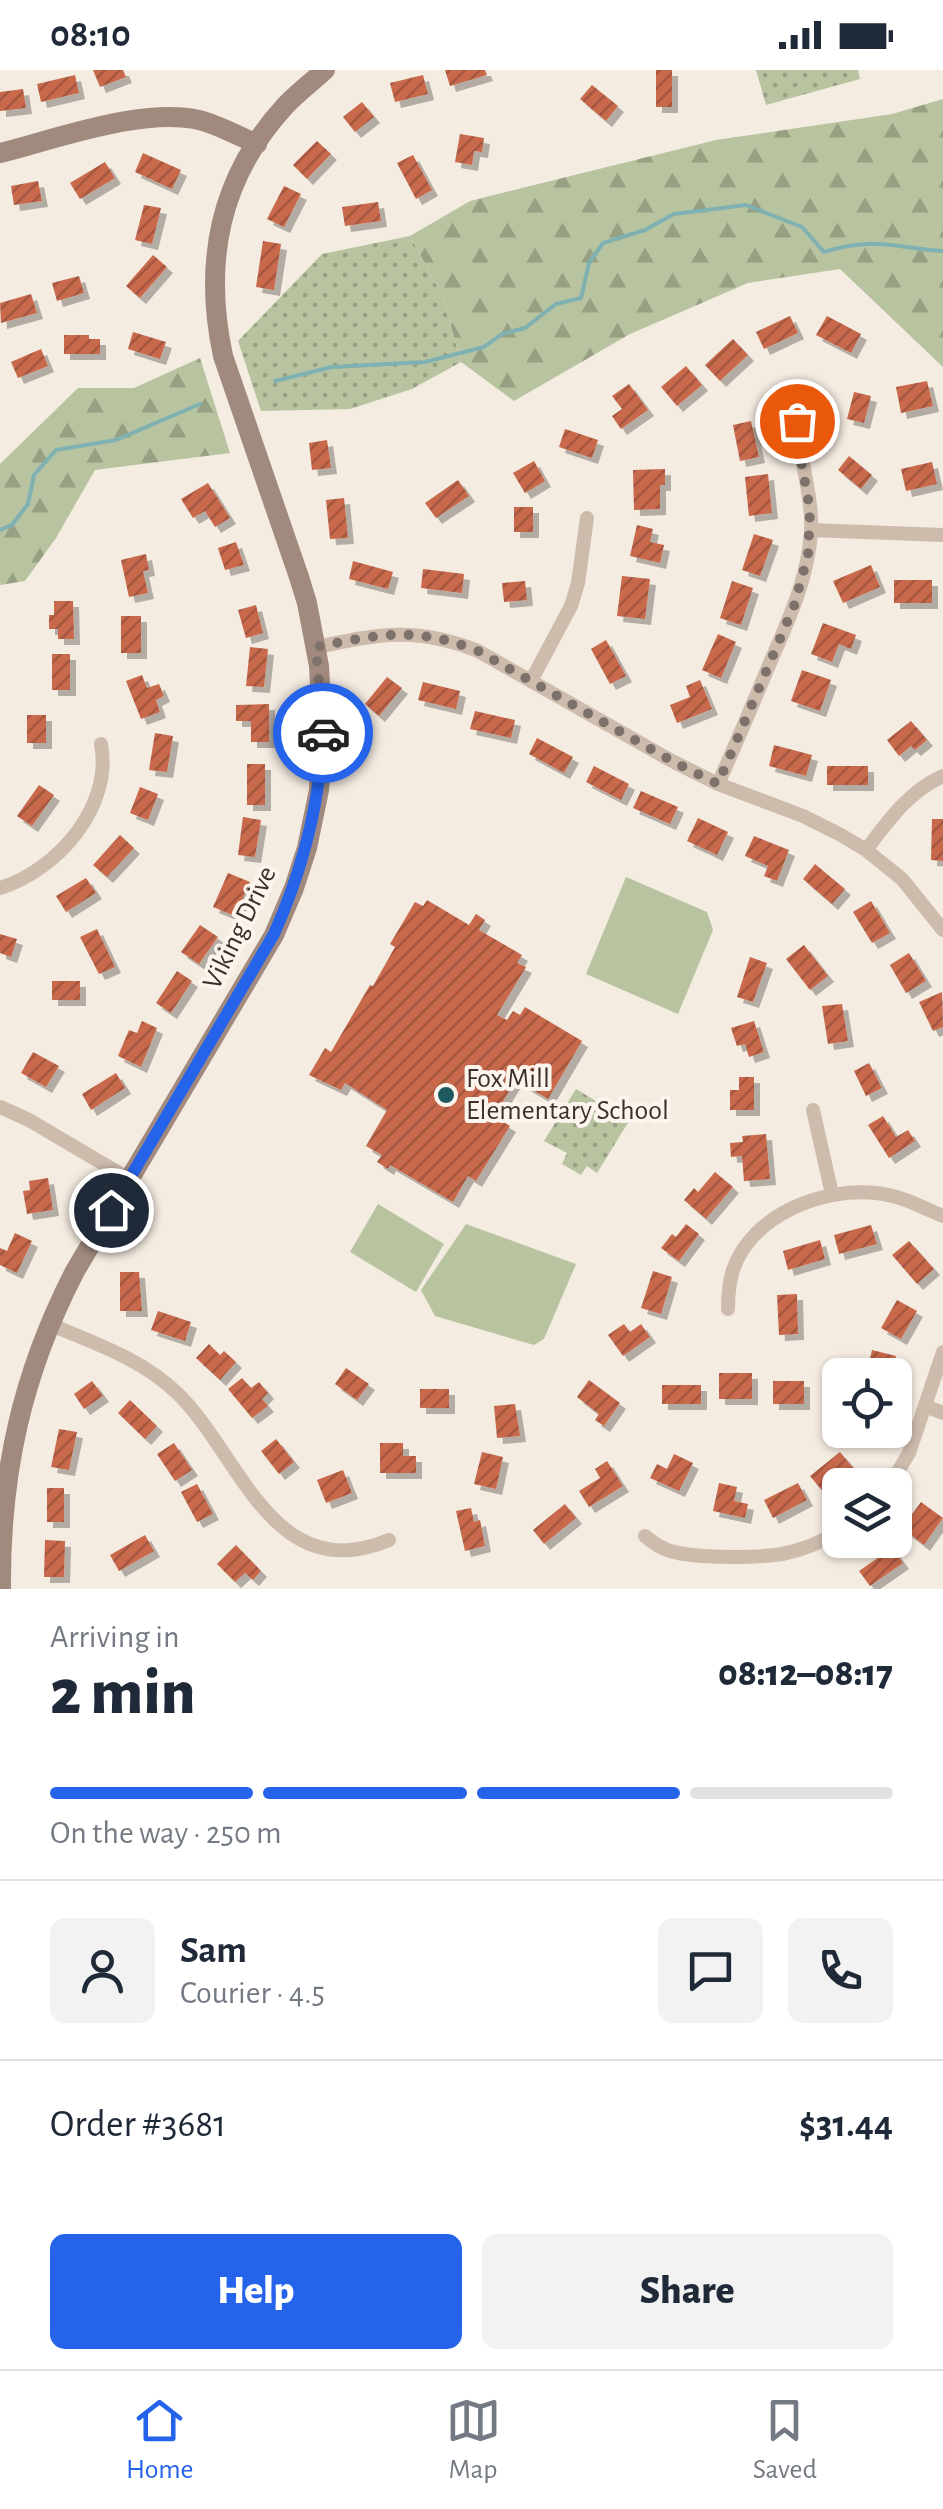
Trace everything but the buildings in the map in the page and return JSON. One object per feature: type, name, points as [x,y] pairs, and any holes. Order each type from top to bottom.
[{"type":"street","name":"Viking Drive","points":[[0,1589],[2,1498],[12,1441],[49,1324],[75,1271],[257,967],[294,888],[307,848],[323,736],[316,647],[299,577],[222,356],[213,287],[218,236],[233,186],[288,102],[325,70]]},
{"type":"street","points":[[0,154],[132,120],[171,116],[210,124],[257,144]]},
{"type":"street","points":[[718,784],[794,606],[808,555],[811,530],[807,483],[797,438],[799,403]]},
{"type":"street","points":[[531,680],[571,606],[587,518]]},
{"type":"street","points":[[811,530],[943,535]]},
{"type":"street","points":[[316,647],[400,633],[427,635],[478,651],[672,761],[718,784],[804,816],[866,850],[902,880],[943,930]]},
{"type":"street","points":[[0,888],[39,869],[76,832],[101,790],[102,744]]},
{"type":"street","points":[[866,850],[897,810],[919,790],[943,776]]},
{"type":"street","points":[[0,1107],[130,1179]]},
{"type":"street","points":[[813,1110],[832,1194]]},
{"type":"street","points":[[728,1309],[733,1270],[745,1248],[760,1230],[794,1206],[851,1192],[889,1195],[943,1216]]},
{"type":"street","points":[[49,1324],[130,1359],[174,1389],[208,1428],[258,1512],[294,1544],[310,1552],[341,1556],[373,1549],[389,1540]]},
{"type":"street","points":[[900,1468],[943,1352]]},
{"type":"street","points":[[925,1406],[943,1413]]},
{"type":"street","points":[[646,1536],[663,1549],[679,1554],[754,1556],[780,1554],[822,1540]]},
{"type":"green space","points":[[756,70],[858,70],[860,79],[766,105]]},
{"type":"green space","points":[[943,99],[943,367],[840,269],[748,283],[630,334],[514,401],[461,362],[442,295],[410,236],[470,201],[716,140],[892,114]]},
{"type":"green space","points":[[410,236],[442,295],[461,362],[412,389],[350,409],[261,411],[238,341],[322,254]]},
{"type":"green space","points":[[200,358],[230,453],[95,470],[56,538],[25,581],[0,585],[0,464],[78,388],[134,388]]},
{"type":"green space","points":[[626,877],[707,912],[713,930],[678,1014],[586,974]]},
{"type":"green space","points":[[576,1089],[629,1121],[597,1173],[587,1166],[581,1175],[562,1164],[567,1153],[544,1141]]},
{"type":"green space","points":[[378,1204],[444,1244],[416,1292],[350,1252]]},
{"type":"green space","points":[[466,1224],[576,1264],[544,1339],[534,1345],[435,1316],[421,1290]]},
{"type":"waterway","points":[[275,381],[332,367],[425,362],[484,347],[502,334],[525,328],[556,304],[581,298],[589,263],[603,243],[645,230],[674,214],[746,205],[802,227],[824,252],[870,244],[943,251]]},
{"type":"waterway","points":[[0,530],[12,525],[28,504],[34,475],[56,450],[116,440],[200,404]]},
{"type":"way so far","points":[[323,733],[316,647],[374,635],[427,635],[478,651],[718,784],[794,606],[808,555],[810,510],[797,421]]},
{"type":"place","name":"Fox Mill Elementary School","points":[[446,1095]]},
{"type":"route","points":[[111,1210],[274,934],[307,848],[323,733]]}]
